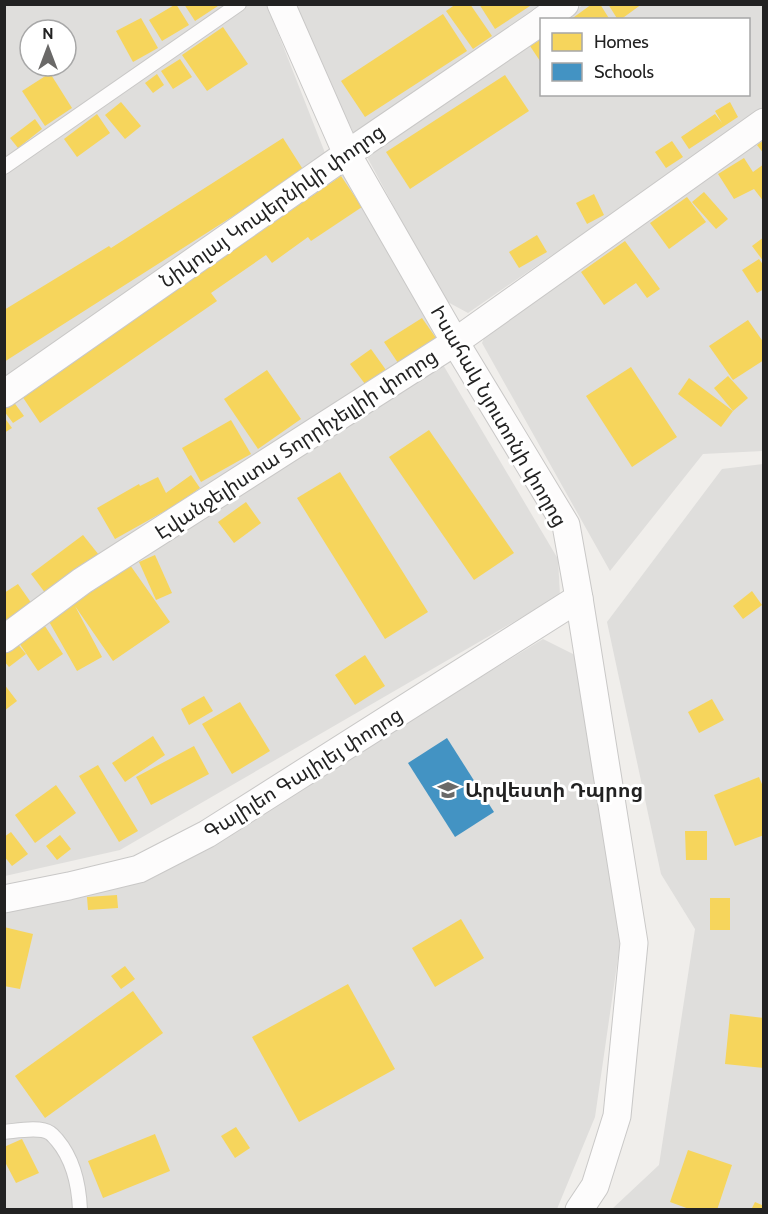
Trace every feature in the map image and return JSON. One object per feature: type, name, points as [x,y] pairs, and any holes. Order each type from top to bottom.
[{"type":"street","name":"Իսահակ Նյուտոնի փողոց","points":[[281,4],[347,154],[455,342],[567,525],[634,943],[617,1116],[595,1186],[579,1209]]},
{"type":"street","name":"Նիկոլայ Կոպերնիկի փողոց","points":[[545,18],[565,4]]},
{"type":"street","name":"Նիկոլայ Կոպերնիկի փողոց","points":[[4,394],[540,21]]},
{"type":"street","name":"Էվանջելիստա Տորրիչելլիի փողոց","points":[[4,639],[82,580],[455,342],[764,122]]},
{"type":"street","name":"Գալիլեո Գալիլեյ փողոց","points":[[4,898],[69,886],[139,869],[207,834],[579,598]]},
{"type":"lane","points":[[4,167],[239,4]]},
{"type":"lane","points":[[4,1132],[43,1130],[51,1133],[65,1150],[73,1169],[80,1209]]},
{"type":"shaded area","points":[[5,5],[267,5],[327,158],[5,381]]},
{"type":"shaded area","points":[[292,5],[547,5],[354,134]]},
{"type":"shaded area","points":[[583,5],[763,5],[763,110],[468,313],[444,300],[366,155],[540,34],[540,96],[750,96],[750,18],[564,18]]},
{"type":"shaded area","points":[[763,135],[763,451],[703,454],[610,571],[482,343],[487,331]]},
{"type":"shaded area","points":[[341,166],[443,344],[5,635],[4,403]]},
{"type":"shaded area","points":[[442,363],[558,559],[560,595],[120,850],[5,876],[5,645]]},
{"type":"shaded area","points":[[763,464],[763,1209],[612,1209],[659,1165],[695,929],[661,874],[607,622],[722,469]]},
{"type":"shaded area","points":[[543,639],[575,655],[620,944],[595,1117],[557,1209],[5,1210],[5,908],[155,877]]},
{"type":"building: Homes","points":[[176,4],[189,25],[162,41],[149,20]]},
{"type":"building: Homes","points":[[184,4],[221,4],[195,21]]},
{"type":"building: Homes","points":[[456,4],[470,4],[492,36],[473,49],[446,11]]},
{"type":"building: Homes","points":[[479,4],[533,4],[495,29]]},
{"type":"building: Homes","points":[[592,4],[600,4],[609,18],[573,18]]},
{"type":"building: Homes","points":[[608,4],[642,4],[623,18],[617,18]]},
{"type":"building: Homes","points":[[443,14],[467,51],[365,117],[341,81]]},
{"type":"building: Homes","points":[[141,18],[158,48],[133,62],[116,31]]},
{"type":"building: Homes","points":[[223,27],[248,64],[207,91],[182,55]]},
{"type":"building: Homes","points":[[540,40],[540,61],[530,46]]},
{"type":"building: Homes","points":[[180,59],[192,77],[173,89],[161,71]]},
{"type":"building: Homes","points":[[157,74],[164,85],[153,93],[145,83]]},
{"type":"building: Homes","points":[[505,75],[529,111],[410,189],[386,152]]},
{"type":"building: Homes","points":[[42,78],[53,78],[72,108],[45,126],[22,91]]},
{"type":"building: Homes","points":[[121,102],[141,126],[125,139],[105,115]]},
{"type":"building: Homes","points":[[730,102],[738,117],[689,149],[681,137],[715,114],[722,123],[715,111]]},
{"type":"building: Homes","points":[[97,114],[110,133],[77,157],[64,139]]},
{"type":"building: Homes","points":[[35,119],[42,129],[18,148],[10,138]]},
{"type":"building: Homes","points":[[283,138],[304,171],[4,362],[4,310],[109,246],[111,248]]},
{"type":"building: Homes","points":[[764,140],[764,154],[757,145]]},
{"type":"building: Homes","points":[[672,141],[683,157],[666,168],[655,152]]},
{"type":"building: Homes","points":[[744,158],[753,172],[764,164],[764,202],[754,189],[734,199],[718,174]]},
{"type":"building: Homes","points":[[341,176],[362,207],[311,241],[308,237],[272,263],[266,255],[211,293],[217,301],[40,423],[22,396]]},
{"type":"building: Homes","points":[[704,192],[728,219],[716,229],[692,202]]},
{"type":"building: Homes","points":[[594,194],[604,215],[587,224],[576,203]]},
{"type":"building: Homes","points":[[687,197],[706,222],[669,249],[650,223]]},
{"type":"building: Homes","points":[[537,235],[547,252],[519,268],[509,252]]},
{"type":"building: Homes","points":[[764,237],[764,262],[752,246]]},
{"type":"building: Homes","points":[[625,241],[660,289],[647,298],[636,283],[604,305],[581,272]]},
{"type":"building: Homes","points":[[759,259],[764,266],[764,289],[757,293],[742,270]]},
{"type":"building: Homes","points":[[422,318],[436,338],[398,363],[384,342]]},
{"type":"building: Homes","points":[[748,320],[764,343],[764,360],[733,380],[709,346]]},
{"type":"building: Homes","points":[[371,349],[386,370],[365,384],[350,364]]},
{"type":"building: Homes","points":[[631,367],[677,437],[632,467],[586,396]]},
{"type":"building: Homes","points":[[267,370],[301,419],[258,449],[224,399]]},
{"type":"building: Homes","points":[[728,376],[748,398],[733,411],[714,388]]},
{"type":"building: Homes","points":[[689,378],[733,411],[721,427],[678,394]]},
{"type":"building: Homes","points":[[13,401],[24,416],[13,423],[4,411],[4,406]]},
{"type":"building: Homes","points":[[4,417],[12,428],[4,433]]},
{"type":"building: Homes","points":[[231,420],[251,454],[201,482],[182,448]]},
{"type":"building: Homes","points":[[429,430],[514,553],[474,580],[389,457]]},
{"type":"building: Homes","points":[[340,472],[428,612],[385,639],[297,498]]},
{"type":"building: Homes","points":[[191,475],[200,488],[174,506],[115,539],[97,508],[139,484],[140,486],[158,477],[166,493]]},
{"type":"building: Homes","points":[[246,502],[261,523],[234,543],[218,522]]},
{"type":"building: Homes","points":[[83,535],[99,555],[46,594],[31,574]]},
{"type":"building: Homes","points":[[155,555],[172,593],[156,600],[139,562]]},
{"type":"building: Homes","points":[[130,565],[170,622],[113,661],[75,606],[102,657],[77,671],[47,618],[73,604]]},
{"type":"building: Homes","points":[[18,584],[32,604],[4,622],[4,593]]},
{"type":"building: Homes","points":[[752,591],[762,605],[743,619],[733,606]]},
{"type":"building: Homes","points":[[43,623],[63,654],[38,671],[17,640]]},
{"type":"building: Homes","points":[[16,642],[26,654],[9,667],[4,661],[4,651]]},
{"type":"building: Homes","points":[[365,655],[385,686],[355,705],[335,675]]},
{"type":"building: Homes","points":[[4,684],[17,701],[4,711]]},
{"type":"building: Homes","points":[[204,696],[213,711],[189,725],[181,709]]},
{"type":"building: Homes","points":[[712,699],[724,720],[699,733],[688,712]]},
{"type":"building: Homes","points":[[240,702],[270,751],[232,774],[202,724]]},
{"type":"building: Homes","points":[[153,736],[165,755],[125,782],[112,763]]},
{"type":"building: Homes","points":[[194,746],[209,774],[151,805],[136,777]]},
{"type":"building: Homes","points":[[98,765],[138,831],[119,842],[79,776]]},
{"type":"building: Homes","points":[[759,777],[764,789],[764,835],[735,846],[714,795]]},
{"type":"building: Homes","points":[[56,785],[76,813],[35,843],[15,815]]},
{"type":"building: Homes","points":[[685,831],[707,831],[707,860],[686,860]]},
{"type":"building: Homes","points":[[11,832],[28,854],[12,866],[4,856],[4,837]]},
{"type":"building: Homes","points":[[60,835],[71,849],[57,860],[46,846]]},
{"type":"building: Homes","points":[[117,895],[118,908],[88,910],[87,897]]},
{"type":"building: Homes","points":[[710,898],[730,898],[730,930],[710,930]]},
{"type":"building: Homes","points":[[461,919],[484,958],[435,987],[412,948]]},
{"type":"building: Homes","points":[[4,927],[33,934],[20,989],[4,986]]},
{"type":"building: Homes","points":[[125,966],[135,979],[121,989],[111,976]]},
{"type":"building: Homes","points":[[348,984],[395,1069],[299,1122],[252,1037]]},
{"type":"building: Homes","points":[[133,991],[163,1033],[45,1118],[15,1076]]},
{"type":"building: Homes","points":[[730,1014],[764,1018],[764,1068],[725,1064]]},
{"type":"building: Homes","points":[[236,1127],[250,1148],[235,1158],[221,1136]]},
{"type":"building: Homes","points":[[155,1134],[170,1171],[103,1198],[88,1161]]},
{"type":"building: Homes","points":[[22,1139],[39,1173],[16,1183],[4,1160],[4,1147]]},
{"type":"building: Homes","points":[[688,1150],[732,1165],[717,1210],[692,1210],[670,1202]]},
{"type":"building: Homes","points":[[755,1202],[764,1206],[764,1210],[751,1210]]},
{"type":"building: Schools","points":[[447,738],[494,812],[455,837],[408,763]]},
{"type":"place","name":"Արվեստի Դպրոց","points":[[448,790]]}]
